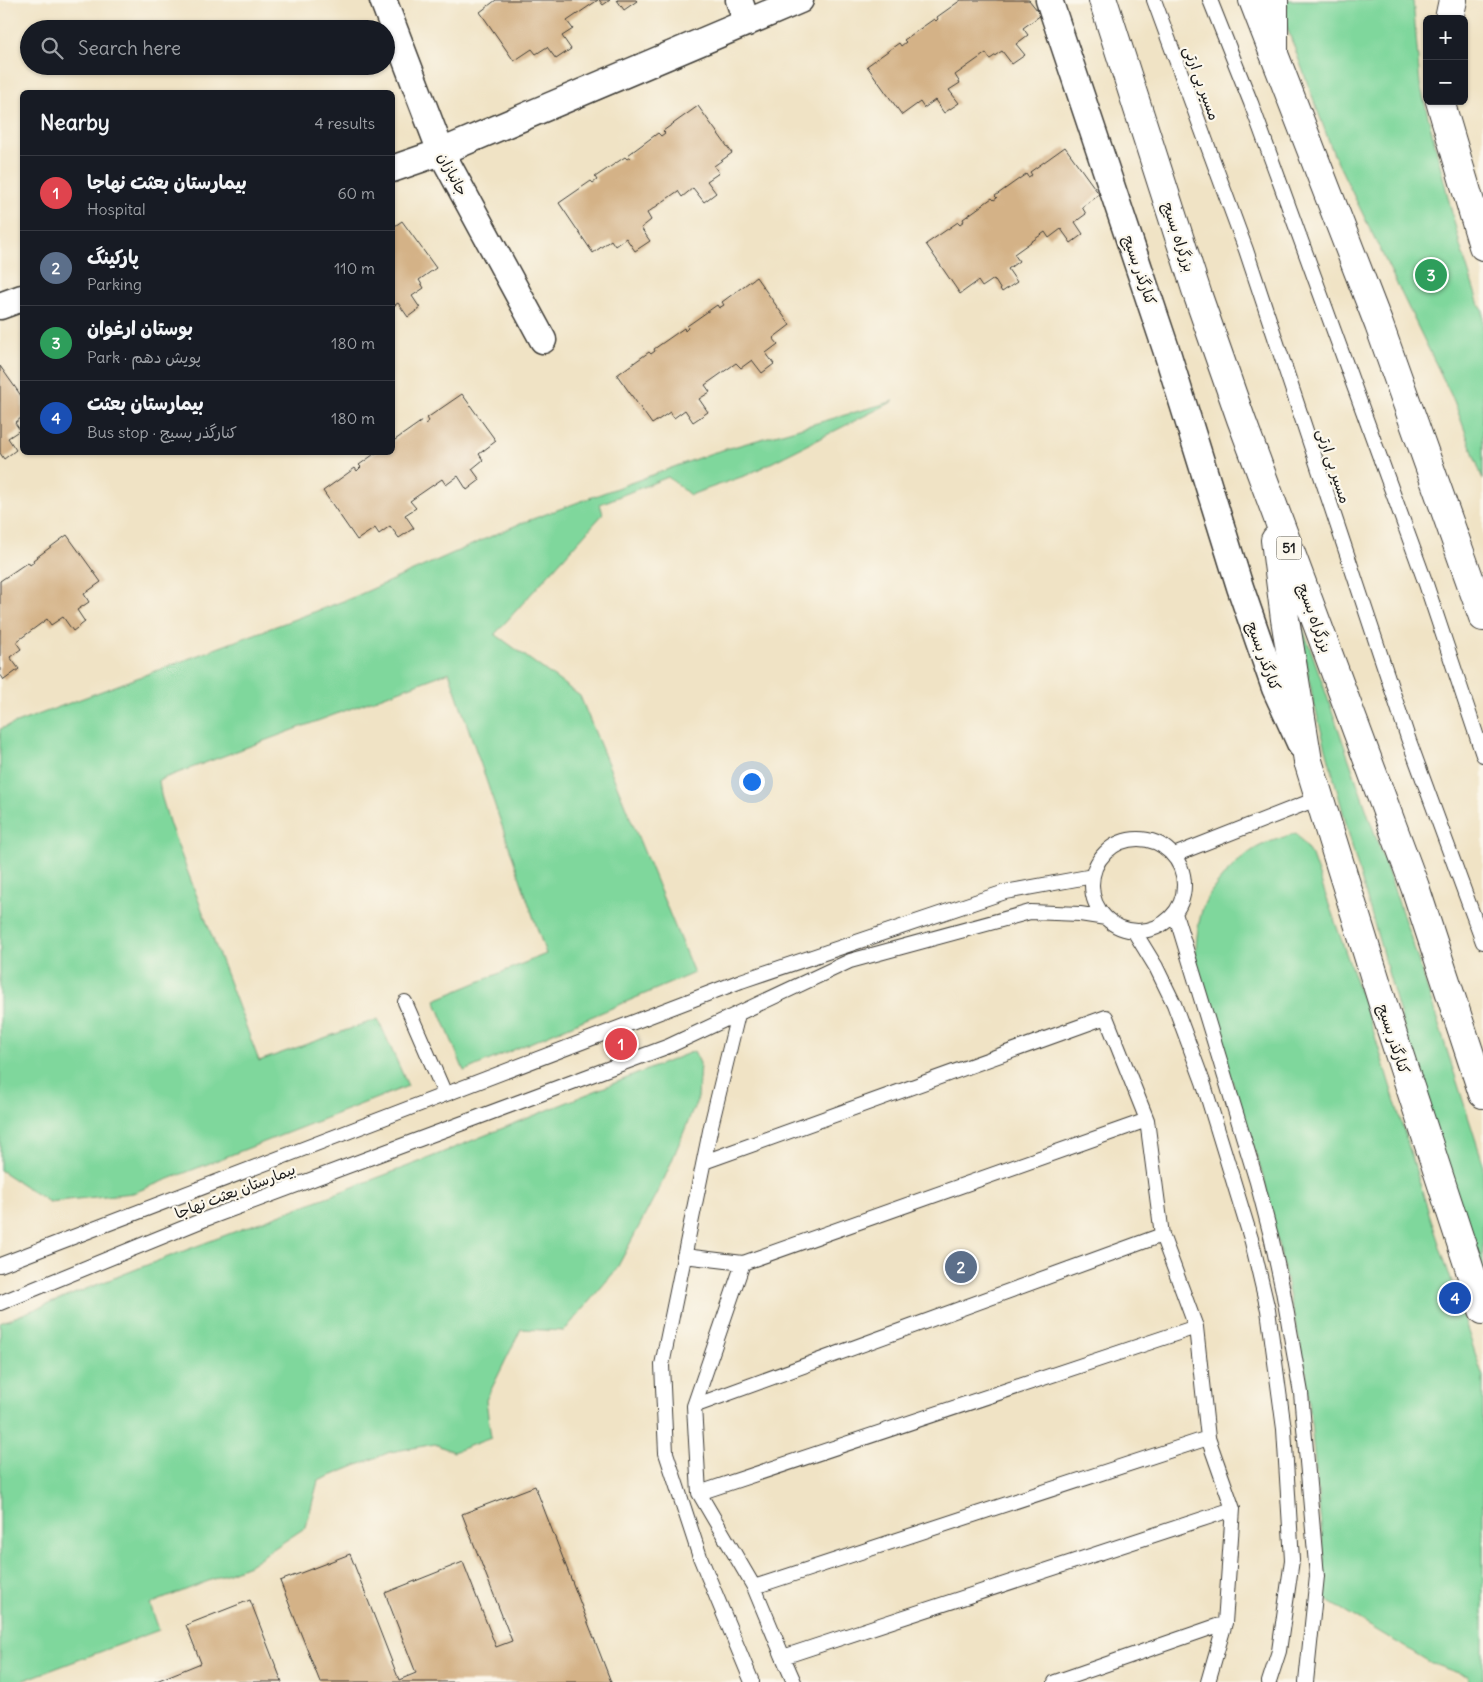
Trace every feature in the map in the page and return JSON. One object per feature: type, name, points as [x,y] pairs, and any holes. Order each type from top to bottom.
[{"type":"main road","name":"بزرگراه بسیج","points":[[1103,0],[1198,296],[1270,497],[1415,887],[1483,1094]]},
{"type":"main road","points":[[1253,0],[1379,325],[1483,617]]},
{"type":"main road","points":[[1274,0],[1274,53]]},
{"type":"main road","points":[[1451,15],[1453,0]]},
{"type":"main road","points":[[1441,105],[1483,246]]},
{"type":"main road","points":[[1270,497],[1285,619],[1308,762]]},
{"type":"main road","name":"کنارگذر بسیج","points":[[1308,762],[1387,1017],[1483,1310]]},
{"type":"street","name":"جانبازان","points":[[383,0],[391,20]]},
{"type":"street","points":[[395,168],[441,152],[743,11],[800,0]]},
{"type":"street","name":"کنارگذر بسیج","points":[[1049,0],[1166,349],[1243,596],[1275,688],[1308,762]]},
{"type":"street","name":"جانبازان","points":[[395,31],[441,152],[543,340]]},
{"type":"street","points":[[0,306],[20,299]]},
{"type":"lane","name":"مسیر بی ارتی","points":[[1154,0],[1246,250],[1408,738],[1483,942]]},
{"type":"lane","points":[[1210,0],[1250,103],[1426,584],[1483,755]]},
{"type":"lane","points":[[1174,856],[1318,798]]},
{"type":"lane","points":[[1135,839],[1149,840],[1163,846],[1174,856],[1182,869],[1185,884],[1182,900],[1175,913],[1163,924],[1150,930],[1134,931],[1119,927],[1106,918],[1097,906],[1092,891],[1093,876],[1098,862],[1108,850],[1120,842],[1135,839]]},
{"type":"lane","name":"بیمارستان بعثت نهاجا","points":[[0,1265],[741,981],[1005,892],[1093,876]]},
{"type":"lane","name":"بیمارستان بعثت نهاجا","points":[[0,1303],[203,1220],[669,1046],[850,961],[1030,912],[1080,914],[1106,918]]},
{"type":"lane","points":[[1175,913],[1260,1191],[1281,1282],[1301,1394],[1317,1576],[1306,1682]]},
{"type":"lane","points":[[1134,931],[1156,967],[1174,1004],[1203,1082],[1252,1242],[1268,1310],[1284,1430],[1292,1560],[1279,1651],[1269,1682]]},
{"type":"lane","points":[[405,1002],[445,1094]]},
{"type":"lane","points":[[738,1014],[704,1162],[662,1365],[666,1454],[700,1557],[752,1682]]},
{"type":"lane","points":[[704,1162],[1106,1017],[1147,1120],[1162,1235],[1196,1327],[1208,1438],[1233,1509],[1225,1623],[1208,1682]]},
{"type":"lane","points":[[684,1256],[743,1263],[1147,1120]]},
{"type":"lane","points":[[694,1406],[1162,1235]]},
{"type":"lane","points":[[743,1263],[694,1406],[699,1494],[754,1587],[794,1682]]},
{"type":"lane","points":[[699,1494],[1196,1327]]},
{"type":"lane","points":[[754,1587],[1208,1438]]},
{"type":"lane","points":[[783,1658],[1233,1509]]},
{"type":"lane","points":[[1055,1682],[1225,1623]]},
{"type":"green space","points":[[1287,0],[1413,0],[1423,105],[1425,105],[1460,245],[1479,305],[1483,310],[1483,480],[1454,401],[1334,155],[1286,25]]},
{"type":"green space","points":[[894,401],[747,475],[690,495],[668,477],[600,504],[603,514],[495,634],[580,696],[694,973],[464,1071],[435,1000],[546,954],[449,672],[159,780],[161,795],[170,825],[259,1061],[378,1019],[408,1086],[133,1193],[49,1202],[0,1170],[0,729],[354,597],[519,524],[712,453]]},
{"type":"green space","points":[[1297,614],[1412,941],[1483,1163],[1483,1281],[1409,1045],[1355,857],[1313,700]]},
{"type":"green space","points":[[1296,833],[1312,856],[1374,1033],[1428,1210],[1483,1377],[1483,1682],[1468,1682],[1467,1676],[1433,1664],[1323,1598],[1324,1556],[1306,1372],[1265,1183],[1196,968],[1199,922],[1203,907],[1212,890],[1235,864],[1252,850]]},
{"type":"green space","points":[[694,1051],[700,1063],[698,1098],[665,1177],[616,1270],[564,1331],[521,1329],[486,1400],[491,1438],[453,1452],[435,1444],[390,1452],[318,1481],[306,1527],[249,1565],[150,1604],[159,1630],[19,1682],[0,1682],[0,1323],[419,1162]]},
{"type":"building","points":[[496,0],[598,0],[567,21],[573,29],[562,36],[571,49],[556,59],[547,47],[536,54],[532,49],[514,61],[480,12]]},
{"type":"building","points":[[599,0],[610,0],[603,5]]},
{"type":"building","points":[[617,0],[636,0],[637,1],[624,10]]},
{"type":"building","points":[[961,0],[1029,0],[1041,15],[1023,28],[1028,35],[1016,44],[1025,55],[1012,64],[1002,51],[990,59],[986,53],[955,75],[960,83],[949,90],[959,103],[944,113],[935,100],[924,108],[920,102],[902,115],[867,66],[899,43],[901,46],[906,42],[904,40],[934,19],[936,21],[937,17]]},
{"type":"building","points":[[698,106],[732,153],[714,166],[719,173],[707,181],[716,193],[704,202],[693,188],[682,197],[678,191],[647,213],[651,220],[641,228],[650,241],[635,251],[626,238],[615,246],[611,240],[593,253],[559,203],[591,181],[593,183],[597,180],[595,177],[625,157],[627,159],[630,157],[628,155],[658,133],[661,136],[665,133],[663,131]]},
{"type":"building","points":[[1065,147],[1099,194],[1082,207],[1086,214],[1075,222],[1083,234],[1071,243],[1061,229],[1049,238],[1045,232],[1014,254],[1019,261],[1008,269],[1017,282],[1002,292],[994,279],[982,287],[978,281],[960,294],[926,244],[958,222],[960,224],[964,221],[963,219],[992,198],[994,200],[997,198],[995,196],[1026,174],[1028,177],[1032,175],[1030,172]]},
{"type":"building","points":[[402,221],[436,268],[419,280],[424,288],[412,296],[420,308],[408,317],[398,303],[395,305],[395,226]]},
{"type":"building","points":[[756,277],[790,325],[773,338],[778,344],[766,353],[774,364],[762,373],[752,360],[741,368],[736,363],[705,385],[710,392],[699,399],[708,412],[693,422],[685,410],[674,418],[670,412],[652,424],[617,375],[649,352],[651,354],[655,351],[654,349],[684,328],[685,331],[688,328],[687,326],[717,305],[719,308],[724,305],[722,302]]},
{"type":"building","points":[[0,366],[20,394],[20,419],[15,423],[20,430],[8,438],[16,450],[4,459],[0,453]]},
{"type":"building","points":[[462,394],[496,441],[479,454],[483,460],[472,469],[480,480],[467,490],[458,476],[446,485],[442,479],[410,501],[416,508],[405,515],[414,528],[399,538],[390,526],[379,534],[375,528],[357,540],[323,491],[355,468],[357,471],[361,467],[359,465],[373,455],[395,455],[395,440],[422,421],[425,424],[429,421],[427,418]]},
{"type":"building","points":[[67,535],[101,582],[84,594],[89,602],[77,610],[85,622],[73,631],[63,617],[51,625],[47,619],[16,642],[21,649],[10,657],[19,669],[4,680],[0,674],[0,581],[28,562],[30,565],[34,562],[33,560]]},
{"type":"building","points":[[535,1486],[611,1682],[320,1682],[280,1581],[350,1554],[399,1680],[416,1673],[385,1593],[463,1562],[496,1647],[512,1641],[462,1514]]},
{"type":"building","points":[[250,1600],[282,1682],[154,1682],[201,1663],[186,1625]]},
{"type":"place","name":"بوستان ارغوان","points":[[1431,275]]},
{"type":"place","name":"بیمارستان بعثت نهاجا","points":[[621,1044]]},
{"type":"place","name":"پارکینگ","points":[[961,1267]]},
{"type":"place","name":"بیمارستان بعثت","points":[[1455,1298]]}]
